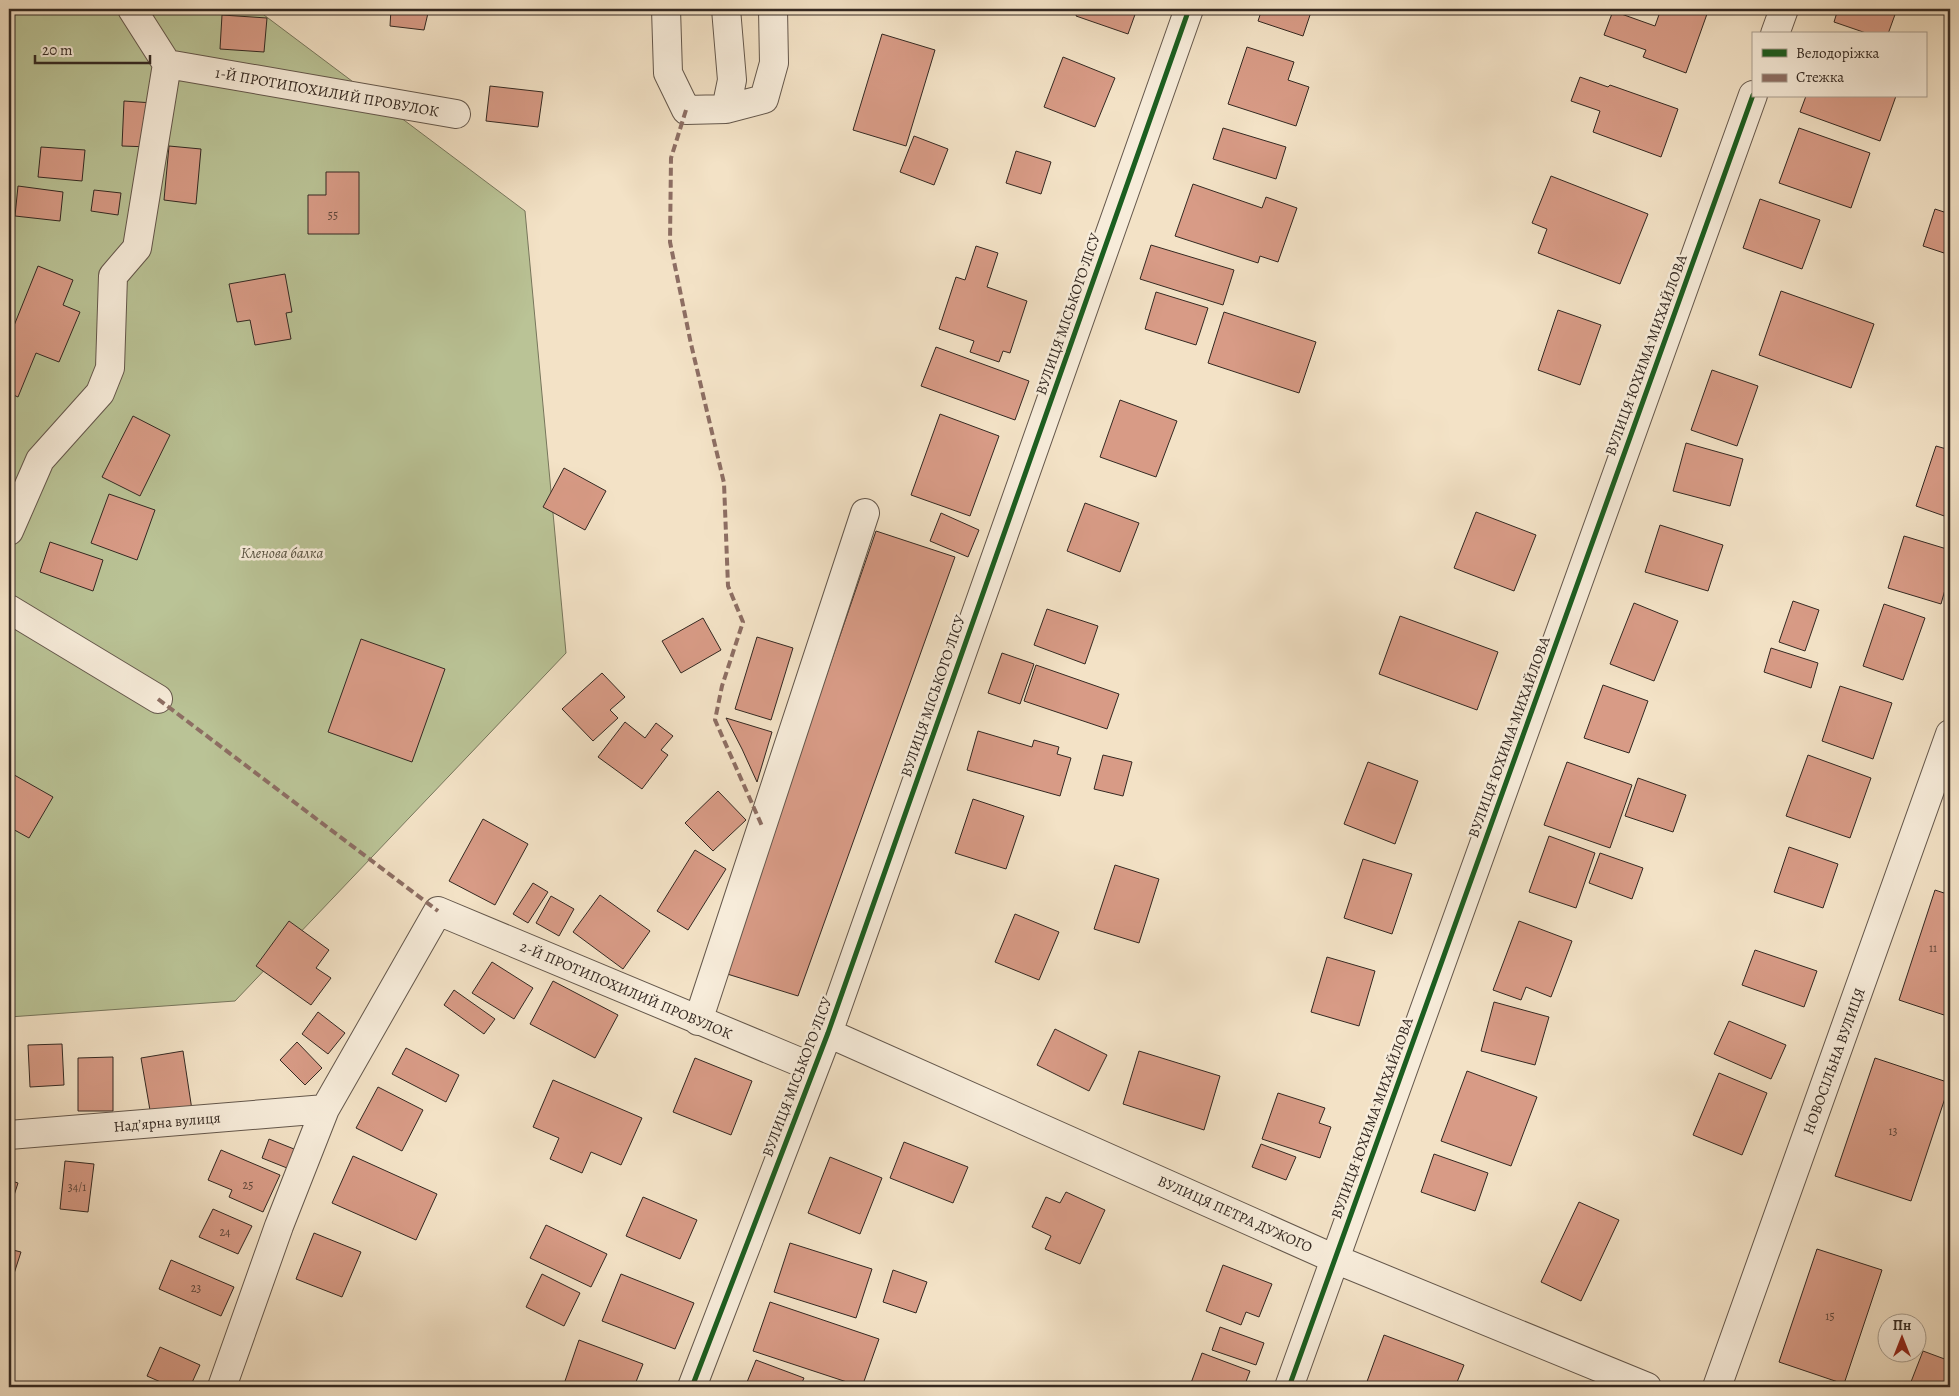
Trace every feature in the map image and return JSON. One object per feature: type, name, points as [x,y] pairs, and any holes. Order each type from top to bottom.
[{"type":"street","points":[[9,531],[40,460],[100,393],[110,368],[113,276],[137,248],[167,64],[132,9]]},
{"type":"street","points":[[666,9],[668,73],[686,110],[726,109],[764,99],[774,62],[773,9]]},
{"type":"street","points":[[726,9],[732,80],[726,109]]},
{"type":"street","name":"ВУЛИЦЯ МІСЬКОГО ЛІСУ","points":[[692,1387],[828,1033],[1189,9]]},
{"type":"street","points":[[1776,32],[1784,9]]},
{"type":"street","name":"1-Й ПРОТИПОХИЛИЙ ПРОВУЛОК","points":[[167,64],[456,114]]},
{"type":"street","name":"ВУЛИЦЯ ЮХИМА МИХАЙЛОВА","points":[[1289,1387],[1752,97]]},
{"type":"street","points":[[698,1020],[865,513]]},
{"type":"street","points":[[9,609],[158,699]]},
{"type":"street","name":"НОВОСІЛЬНА ВУЛИЦЯ","points":[[1717,1387],[1950,734]]},
{"type":"street","name":"2-Й ПРОТИПОХИЛИЙ ПРОВУЛОК","points":[[324,1109],[438,911],[814,1068]]},
{"type":"street","name":"ВУЛИЦЯ ПЕТРА ДУЖОГО","points":[[828,1033],[1335,1259],[1647,1387]]},
{"type":"street","points":[[222,1387],[279,1226],[324,1109]]},
{"type":"street","name":"Надʼярна вулиця","points":[[9,1136],[324,1109]]},
{"type":"green space","name":"Кленова балка","points":[[9,9],[256,9],[525,211],[566,653],[235,1001],[9,1017]]},
{"type":"building","points":[[327,9],[359,9],[358,13]]},
{"type":"building","points":[[391,9],[429,9],[424,30],[390,26]]},
{"type":"building","points":[[1078,9],[1137,9],[1128,34],[1076,16]]},
{"type":"building","points":[[1262,9],[1312,9],[1303,36],[1258,21]]},
{"type":"building","points":[[1661,9],[1693,9],[1707,14],[1686,73],[1643,57],[1646,50],[1604,35],[1613,11],[1655,26]]},
{"type":"building","points":[[1838,9],[1897,9],[1889,32],[1863,32],[1834,22]]},
{"type":"building","points":[[222,15],[267,18],[264,52],[220,49]]},
{"type":"building","points":[[882,34],[935,50],[906,146],[853,130]]},
{"type":"building","points":[[1247,47],[1294,62],[1288,80],[1309,87],[1296,126],[1228,104]]},
{"type":"building","points":[[1063,57],[1115,78],[1095,127],[1044,107]]},
{"type":"building","points":[[1580,77],[1608,87],[1610,85],[1678,109],[1661,157],[1593,132],[1600,111],[1571,101]]},
{"type":"building","points":[[490,86],[543,92],[538,127],[486,121]]},
{"type":"building","points":[[1805,98],[1895,98],[1880,141],[1800,112]]},
{"type":"building","points":[[124,101],[153,103],[151,147],[122,146]]},
{"type":"building","points":[[1223,128],[1286,147],[1276,179],[1213,159]]},
{"type":"building","points":[[1799,128],[1870,153],[1851,208],[1779,183]]},
{"type":"building","points":[[914,136],[948,149],[934,185],[900,172]]},
{"type":"building","points":[[169,146],[201,149],[196,204],[164,200]]},
{"type":"building","points":[[41,147],[85,150],[82,181],[38,177]]},
{"type":"building","points":[[1016,151],[1051,162],[1041,194],[1006,183]]},
{"type":"building","points":[[326,172],[359,172],[359,234],[308,234],[308,195],[326,195]]},
{"type":"building","points":[[9,176],[14,177],[9,203]]},
{"type":"building","points":[[1551,176],[1648,214],[1620,284],[1538,253],[1547,229],[1532,223]]},
{"type":"building","points":[[1193,184],[1262,208],[1266,197],[1297,208],[1278,262],[1260,256],[1258,263],[1175,236]]},
{"type":"building","points":[[18,186],[63,192],[60,221],[15,216]]},
{"type":"building","points":[[94,190],[121,193],[118,215],[91,211]]},
{"type":"building","points":[[1760,199],[1820,220],[1802,269],[1743,248]]},
{"type":"building","points":[[1935,209],[1950,214],[1950,255],[1923,246]]},
{"type":"building","points":[[1151,245],[1234,270],[1223,305],[1140,279]]},
{"type":"building","points":[[976,246],[998,253],[987,287],[1027,301],[1010,353],[1003,351],[999,362],[970,352],[974,341],[939,329],[956,277],[965,280]]},
{"type":"building","points":[[38,266],[73,280],[63,305],[80,312],[59,362],[36,353],[18,397],[9,393],[9,338]]},
{"type":"building","points":[[285,274],[292,312],[286,313],[291,339],[255,345],[250,320],[237,322],[229,284]]},
{"type":"building","points":[[1781,291],[1874,324],[1851,388],[1759,355]]},
{"type":"building","points":[[1156,292],[1208,308],[1196,345],[1145,329]]},
{"type":"building","points":[[1558,310],[1601,325],[1580,385],[1538,370]]},
{"type":"building","points":[[1224,312],[1316,342],[1299,393],[1208,363]]},
{"type":"building","points":[[936,347],[1029,381],[1015,420],[921,386]]},
{"type":"building","points":[[1712,370],[1758,386],[1737,446],[1691,430]]},
{"type":"building","points":[[1120,400],[1177,421],[1156,477],[1100,457]]},
{"type":"building","points":[[940,414],[999,436],[970,516],[911,495]]},
{"type":"building","points":[[133,416],[170,435],[140,496],[102,477]]},
{"type":"building","points":[[1686,443],[1743,459],[1730,506],[1673,491]]},
{"type":"building","points":[[1936,446],[1950,450],[1950,518],[1916,506]]},
{"type":"building","points":[[564,468],[606,491],[585,530],[543,507]]},
{"type":"building","points":[[109,494],[155,510],[137,560],[91,543]]},
{"type":"building","points":[[1085,503],[1139,523],[1120,572],[1067,551]]},
{"type":"building","points":[[1476,512],[1536,535],[1514,591],[1454,568]]},
{"type":"building","points":[[941,513],[979,530],[968,557],[930,541]]},
{"type":"building","points":[[1660,525],[1723,545],[1708,591],[1645,572]]},
{"type":"building","points":[[876,531],[955,557],[798,996],[724,973]]},
{"type":"building","points":[[1904,536],[1950,550],[1950,572],[1941,604],[1888,588]]},
{"type":"building","points":[[50,542],[103,560],[93,591],[40,572]]},
{"type":"building","points":[[1793,601],[1819,610],[1805,651],[1779,642]]},
{"type":"building","points":[[1634,603],[1678,621],[1654,681],[1610,664]]},
{"type":"building","points":[[1884,604],[1925,618],[1903,680],[1863,666]]},
{"type":"building","points":[[1047,609],[1098,626],[1085,664],[1034,645]]},
{"type":"building","points":[[1400,616],[1498,652],[1477,710],[1379,674]]},
{"type":"building","points":[[703,618],[721,650],[681,673],[662,641]]},
{"type":"building","points":[[757,637],[793,648],[771,720],[735,709]]},
{"type":"building","points":[[361,639],[445,669],[412,762],[328,732]]},
{"type":"building","points":[[1771,648],[1818,663],[1811,688],[1764,672]]},
{"type":"building","points":[[1002,653],[1034,664],[1020,704],[988,693]]},
{"type":"building","points":[[1036,665],[1119,694],[1107,729],[1024,701]]},
{"type":"building","points":[[602,673],[625,697],[610,710],[618,718],[593,741],[562,709]]},
{"type":"building","points":[[1603,685],[1648,701],[1629,753],[1584,738]]},
{"type":"building","points":[[1840,686],[1892,703],[1873,759],[1822,741]]},
{"type":"building","points":[[726,718],[772,732],[757,782],[742,749]]},
{"type":"building","points":[[625,722],[645,738],[656,723],[673,736],[661,750],[668,755],[642,789],[598,757]]},
{"type":"building","points":[[978,731],[1032,747],[1034,740],[1059,747],[1057,754],[1071,758],[1060,796],[967,770]]},
{"type":"building","points":[[1103,755],[1132,762],[1123,796],[1094,789]]},
{"type":"building","points":[[1808,755],[1871,778],[1850,838],[1786,816]]},
{"type":"building","points":[[1368,762],[1418,781],[1395,844],[1344,824]]},
{"type":"building","points":[[1567,762],[1632,785],[1610,848],[1544,825]]},
{"type":"building","points":[[9,772],[53,797],[29,838],[9,827]]},
{"type":"building","points":[[1638,778],[1686,795],[1673,832],[1625,816]]},
{"type":"building","points":[[718,791],[746,820],[713,851],[685,823]]},
{"type":"building","points":[[973,799],[1024,816],[1006,869],[955,853]]},
{"type":"building","points":[[483,819],[528,844],[495,905],[449,881]]},
{"type":"building","points":[[1549,836],[1595,853],[1576,908],[1529,892]]},
{"type":"building","points":[[1789,847],[1838,864],[1823,908],[1774,892]]},
{"type":"building","points":[[695,850],[726,869],[688,930],[657,911]]},
{"type":"building","points":[[1600,853],[1643,868],[1632,899],[1589,883]]},
{"type":"building","points":[[1363,859],[1412,874],[1392,934],[1344,918]]},
{"type":"building","points":[[1115,865],[1159,879],[1139,943],[1094,929]]},
{"type":"building","points":[[533,883],[548,892],[528,923],[513,914]]},
{"type":"building","points":[[1935,890],[1950,895],[1950,1017],[1899,1000]]},
{"type":"building","points":[[600,895],[650,931],[623,969],[573,932]]},
{"type":"building","points":[[551,896],[574,909],[559,936],[536,923]]},
{"type":"building","points":[[1015,914],[1059,932],[1039,980],[995,962]]},
{"type":"building","points":[[289,921],[329,950],[316,968],[331,978],[311,1005],[256,966]]},
{"type":"building","points":[[1519,921],[1572,941],[1551,997],[1526,987],[1521,1000],[1493,990]]},
{"type":"building","points":[[1755,950],[1817,971],[1804,1007],[1742,985]]},
{"type":"building","points":[[1327,957],[1375,971],[1359,1026],[1311,1012]]},
{"type":"building","points":[[492,962],[533,988],[514,1019],[472,993]]},
{"type":"building","points":[[553,981],[618,1015],[595,1058],[530,1024]]},
{"type":"building","points":[[454,990],[495,1019],[484,1034],[444,1005]]},
{"type":"building","points":[[1494,1002],[1549,1017],[1535,1065],[1481,1051]]},
{"type":"building","points":[[318,1012],[345,1033],[328,1054],[302,1034]]},
{"type":"building","points":[[1729,1021],[1786,1045],[1771,1079],[1714,1054]]},
{"type":"building","points":[[1055,1029],[1107,1055],[1089,1091],[1037,1065]]},
{"type":"building","points":[[297,1042],[322,1068],[305,1085],[280,1060]]},
{"type":"building","points":[[62,1044],[64,1085],[30,1087],[28,1045]]},
{"type":"building","points":[[406,1048],[459,1075],[446,1102],[392,1074]]},
{"type":"building","points":[[183,1051],[192,1110],[151,1116],[141,1058]]},
{"type":"building","points":[[1139,1051],[1220,1076],[1204,1130],[1123,1104]]},
{"type":"building","points":[[113,1057],[113,1111],[78,1111],[78,1058]]},
{"type":"building","points":[[695,1058],[752,1081],[731,1135],[673,1112]]},
{"type":"building","points":[[1875,1058],[1950,1083],[1911,1201],[1835,1176]]},
{"type":"building","points":[[1467,1071],[1537,1097],[1511,1166],[1441,1141]]},
{"type":"building","points":[[1719,1073],[1767,1093],[1742,1155],[1693,1135]]},
{"type":"building","points":[[553,1080],[642,1118],[621,1165],[591,1152],[582,1173],[550,1159],[559,1138],[533,1127]]},
{"type":"building","points":[[378,1087],[423,1110],[402,1151],[356,1128]]},
{"type":"building","points":[[1278,1093],[1325,1108],[1319,1123],[1331,1127],[1320,1158],[1262,1139]]},
{"type":"building","points":[[269,1139],[299,1151],[292,1170],[262,1158]]},
{"type":"building","points":[[904,1142],[968,1167],[953,1203],[890,1178]]},
{"type":"building","points":[[1261,1144],[1296,1157],[1286,1180],[1252,1167]]},
{"type":"building","points":[[221,1150],[280,1175],[263,1212],[229,1197],[232,1190],[208,1180]]},
{"type":"building","points":[[1434,1154],[1488,1173],[1475,1211],[1421,1192]]},
{"type":"building","points":[[353,1156],[437,1194],[416,1240],[332,1203]]},
{"type":"building","points":[[830,1157],[882,1178],[860,1234],[808,1213]]},
{"type":"building","points":[[65,1161],[94,1164],[88,1212],[60,1209]]},
{"type":"building","points":[[9,1180],[18,1183],[9,1211]]},
{"type":"building","points":[[1066,1192],[1105,1210],[1080,1264],[1045,1249],[1051,1236],[1032,1227],[1046,1197],[1060,1203]]},
{"type":"building","points":[[643,1197],[697,1220],[680,1259],[626,1236]]},
{"type":"building","points":[[1579,1202],[1619,1220],[1581,1301],[1541,1282]]},
{"type":"building","points":[[213,1209],[252,1226],[238,1254],[199,1237]]},
{"type":"building","points":[[546,1225],[607,1254],[591,1287],[530,1258]]},
{"type":"building","points":[[314,1233],[361,1252],[342,1297],[296,1279]]},
{"type":"building","points":[[790,1243],[872,1269],[856,1318],[774,1292]]},
{"type":"building","points":[[9,1249],[21,1252],[10,1286],[9,1286]]},
{"type":"building","points":[[1817,1249],[1882,1270],[1844,1384],[1779,1362]]},
{"type":"building","points":[[171,1260],[234,1287],[221,1316],[159,1289]]},
{"type":"building","points":[[1223,1265],[1272,1284],[1259,1317],[1246,1312],[1241,1325],[1206,1311]]},
{"type":"building","points":[[893,1270],[927,1282],[916,1313],[883,1302]]},
{"type":"building","points":[[542,1274],[580,1293],[564,1326],[526,1307]]},
{"type":"building","points":[[621,1274],[694,1303],[675,1349],[602,1321]]},
{"type":"building","points":[[770,1302],[879,1339],[862,1387],[753,1351]]},
{"type":"building","points":[[1220,1327],[1264,1343],[1256,1365],[1212,1350]]},
{"type":"building","points":[[1384,1335],[1464,1365],[1455,1387],[1365,1387]]},
{"type":"building","points":[[579,1340],[643,1364],[634,1387],[563,1387]]},
{"type":"building","points":[[160,1347],[200,1365],[190,1387],[172,1387],[147,1376]]},
{"type":"building","points":[[1926,1352],[1950,1361],[1950,1387],[1909,1387],[1918,1364],[1926,1364]]},
{"type":"building","points":[[1202,1353],[1250,1371],[1244,1387],[1202,1387],[1191,1383]]},
{"type":"building","points":[[756,1360],[804,1378],[800,1387],[745,1387]]},
{"type":"marked path","points":[[686,110],[671,158],[670,242],[691,344],[724,483],[728,586],[743,622],[722,686],[715,720],[762,826]]},
{"type":"marked path","points":[[158,699],[438,911]]},
{"type":"cycle path","points":[[692,1387],[828,1033],[1189,9]]},
{"type":"cycle path","points":[[1289,1387],[1752,98]]}]
